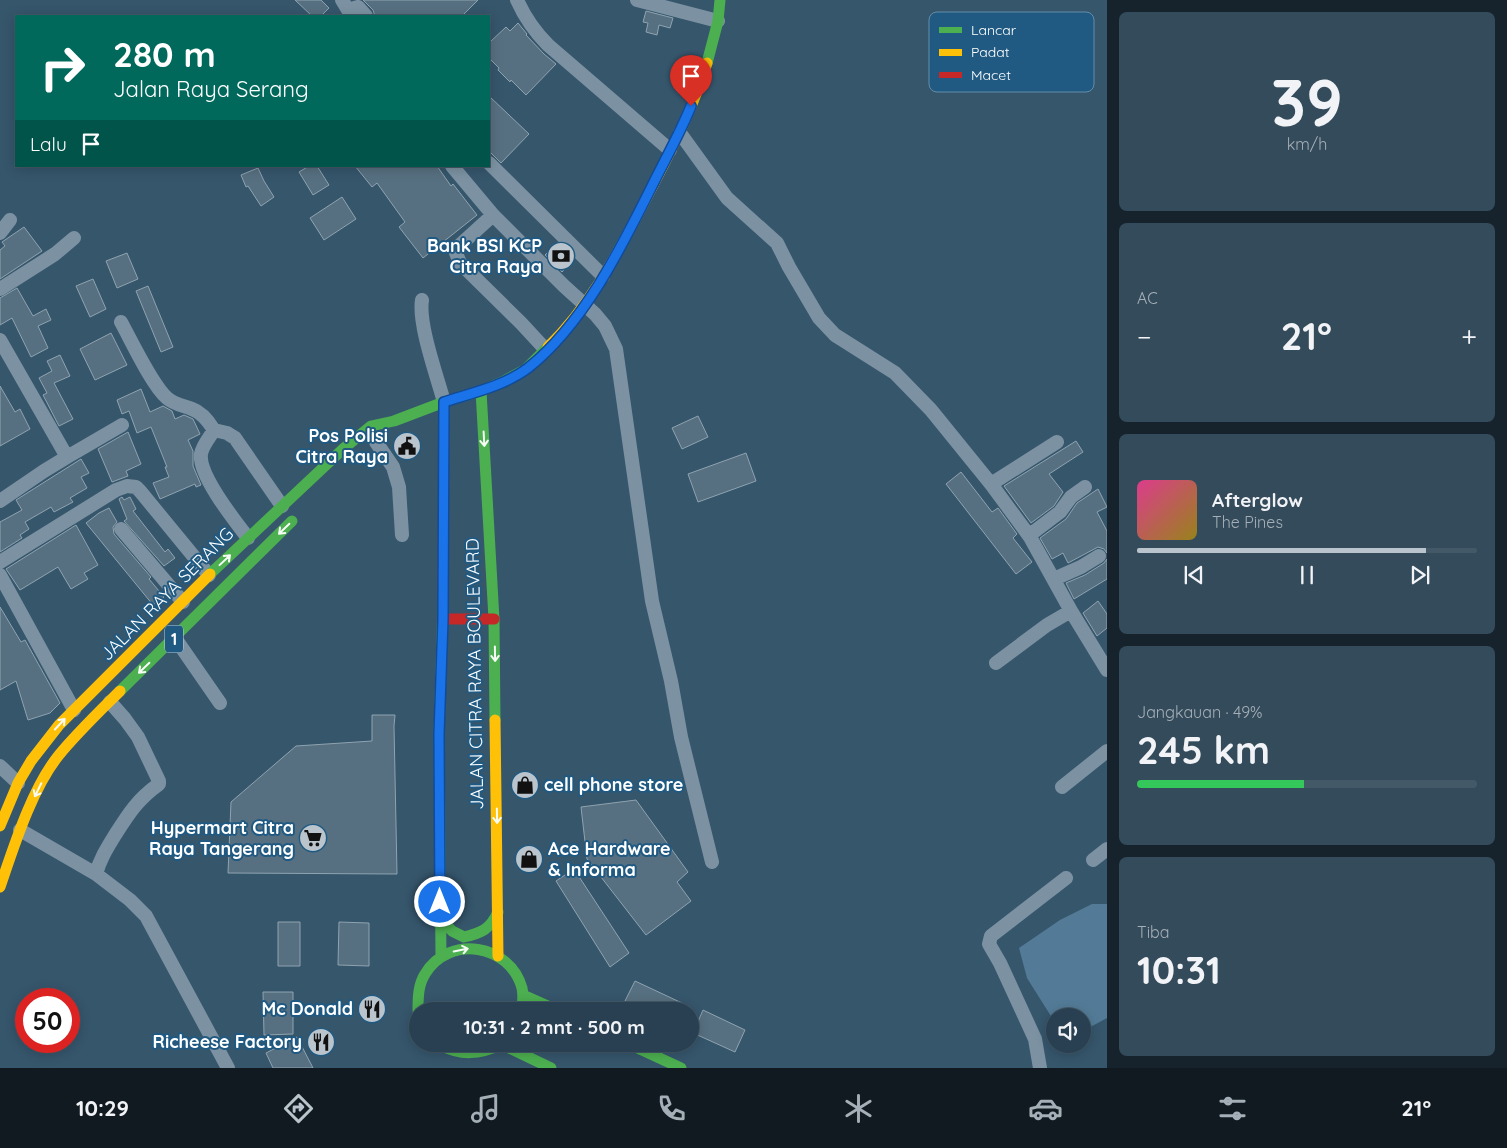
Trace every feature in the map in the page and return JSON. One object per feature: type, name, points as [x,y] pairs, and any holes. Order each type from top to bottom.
[{"type":"main road","name":"JALAN RAYA SERANG","points":[[0,826],[18,783],[30,761],[74,710],[209,575],[343,448],[371,426],[394,421],[502,382],[526,369],[546,350],[585,304],[603,276],[628,233],[680,133],[707,65],[718,21],[720,0]]},
{"type":"main road","name":"JALAN CITRA RAYA BOULEVARD","points":[[482,390],[494,619],[498,956]]},
{"type":"main road","name":"JALAN CITRA RAYA BOULEVARD","points":[[441,957],[439,734],[443,619],[444,402]]},
{"type":"main road","name":"JALAN RAYA SERANG","points":[[373,445],[394,421]]},
{"type":"main road","name":"JALAN RAYA SERANG","points":[[0,887],[20,830],[37,791],[58,756],[301,513]]},
{"type":"main road","points":[[443,619],[494,619]]},
{"type":"main road","points":[[440,917],[452,931],[464,937],[478,934],[491,927],[498,912]]},
{"type":"main road","points":[[417,1002],[420,983],[428,968],[441,957],[454,950],[469,948],[484,950],[498,956],[510,966],[519,979],[523,994],[523,1002]]},
{"type":"main road","points":[[523,994],[540,1002]]},
{"type":"main road","points":[[453,1052],[470,1054],[486,1052]]},
{"type":"main road","points":[[518,1052],[551,1068]]},
{"type":"main road","points":[[646,1052],[681,1068]]},
{"type":"street","points":[[342,0],[348,10],[358,7],[365,15]]},
{"type":"street","points":[[517,0],[525,18],[548,45],[670,150]]},
{"type":"street","points":[[637,0],[718,21]]},
{"type":"street","points":[[680,133],[727,198],[777,243],[800,288],[819,318],[835,335],[895,373],[930,410],[990,484],[1028,534],[1107,670]]},
{"type":"street","points":[[490,164],[603,276]]},
{"type":"street","points":[[453,167],[493,215],[606,326],[616,350],[652,601],[663,645],[681,737],[712,862]]},
{"type":"street","points":[[493,215],[459,246],[456,253],[460,263],[546,350]]},
{"type":"street","points":[[0,233],[10,220]]},
{"type":"street","points":[[0,289],[55,254],[74,238]]},
{"type":"street","points":[[422,300],[423,324],[444,402]]},
{"type":"street","points":[[121,322],[157,386],[166,398],[176,404],[194,409],[208,421],[214,430],[227,433],[235,438],[282,506]]},
{"type":"street","points":[[0,340],[68,457]]},
{"type":"street","points":[[0,501],[44,471],[122,425]]},
{"type":"street","points":[[214,430],[202,450],[203,465],[219,499],[248,538]]},
{"type":"street","points":[[990,484],[1057,442]]},
{"type":"street","points":[[373,445],[393,467],[399,488],[402,535]]},
{"type":"street","points":[[0,562],[104,497],[127,486],[136,487],[140,491],[209,575]]},
{"type":"street","points":[[1028,534],[1060,512],[1072,496],[1085,487]]},
{"type":"street","points":[[121,529],[183,602]]},
{"type":"street","points":[[1054,580],[1099,556]]},
{"type":"street","points":[[0,575],[74,710]]},
{"type":"street","points":[[996,663],[1047,625],[1071,611]]},
{"type":"street","points":[[175,638],[220,702]]},
{"type":"street","points":[[96,874],[104,853],[128,813],[136,803],[159,784],[138,737],[110,702]]},
{"type":"street","points":[[1062,787],[1107,751]]},
{"type":"street","points":[[0,766],[18,783]]},
{"type":"street","points":[[20,830],[96,874],[130,900],[146,916],[228,1068]]},
{"type":"street","points":[[1093,860],[1107,848]]},
{"type":"street","points":[[1040,1068],[1035,1039],[1000,963],[989,944],[989,940],[991,936],[1066,878]]},
{"type":"water","points":[[1092,904],[1107,904],[1107,1018],[1091,1027],[1091,1008],[1046,1008],[1027,978],[1019,948],[1060,920]]},
{"type":"building","points":[[295,0],[321,0],[329,8],[322,15],[311,15]]},
{"type":"building","points":[[363,0],[478,0],[463,15],[375,15],[373,10]]},
{"type":"building","points":[[646,11],[673,18],[670,28],[659,25],[657,35],[646,32],[648,23],[643,22]]},
{"type":"building","points":[[518,23],[526,35],[556,64],[526,95],[498,70],[499,68],[490,59],[490,42],[506,27],[510,31]]},
{"type":"building","points":[[490,97],[529,134],[501,163],[490,152]]},
{"type":"building","points":[[307,167],[318,167],[329,185],[313,195],[299,172]]},
{"type":"building","points":[[356,167],[438,167],[451,186],[453,184],[477,215],[423,258],[399,227],[405,222],[377,183],[372,187]]},
{"type":"building","points":[[258,168],[274,197],[261,206],[248,186],[246,187],[241,175]]},
{"type":"building","points":[[342,197],[356,219],[324,240],[310,218]]},
{"type":"building","points":[[24,227],[42,251],[0,279],[0,250],[5,246],[2,242]]},
{"type":"building","name":"Bank BSI KCP Citra Raya","points":[[557,243],[574,260],[562,272],[545,255]]},
{"type":"building","points":[[127,253],[138,279],[117,288],[106,261]]},
{"type":"building","points":[[93,279],[106,309],[90,317],[76,286]]},
{"type":"building","points":[[148,286],[173,347],[161,352],[136,291]]},
{"type":"building","points":[[17,288],[33,316],[46,309],[51,320],[38,326],[48,348],[31,357],[12,318],[0,325],[0,298]]},
{"type":"building","points":[[111,333],[127,365],[95,380],[80,349]]},
{"type":"building","points":[[60,355],[70,376],[54,383],[73,419],[59,426],[43,395],[47,393],[39,378],[52,371],[47,361]]},
{"type":"building","points":[[0,386],[15,412],[20,409],[30,429],[0,446]]},
{"type":"building","points":[[141,389],[150,412],[163,406],[172,411],[175,419],[184,415],[193,419],[200,434],[188,440],[193,451],[193,466],[201,485],[196,487],[195,484],[160,499],[153,483],[169,477],[165,467],[167,467],[151,427],[137,433],[129,411],[122,414],[117,400]]},
{"type":"building","points":[[698,416],[708,437],[682,449],[672,428]]},
{"type":"building","points":[[128,432],[141,464],[126,471],[128,476],[112,482],[98,449]]},
{"type":"building","points":[[1076,441],[1083,452],[1049,474],[1063,492],[1054,506],[1031,523],[1004,486]]},
{"type":"building","points":[[746,453],[756,481],[698,502],[688,474]]},
{"type":"building","points":[[81,459],[89,473],[81,477],[87,488],[70,498],[73,502],[54,512],[51,507],[25,522],[29,529],[20,535],[22,538],[0,552],[0,522],[22,510],[16,500]]},
{"type":"building","points":[[961,472],[992,512],[998,508],[1017,534],[1013,538],[1032,562],[1016,574],[946,484]]},
{"type":"building","points":[[1098,489],[1107,507],[1097,512],[1107,531],[1107,553],[1104,549],[1098,547],[1068,563],[1063,553],[1052,559],[1040,538],[1066,519],[1077,503]]},
{"type":"building","points":[[122,497],[124,500],[130,497],[136,509],[133,511],[165,552],[168,549],[175,558],[164,566],[124,521],[127,519],[119,499]]},
{"type":"building","points":[[109,508],[117,522],[113,527],[114,534],[151,577],[149,579],[164,597],[153,605],[86,523]]},
{"type":"building","points":[[76,525],[98,565],[84,573],[88,579],[71,589],[58,567],[20,590],[6,569]]},
{"type":"building","points":[[1107,559],[1107,579],[1074,599],[1066,583],[1085,575]]},
{"type":"building","points":[[1098,601],[1107,614],[1107,628],[1097,636],[1083,613]]},
{"type":"building","points":[[0,607],[21,642],[25,640],[60,703],[50,713],[28,720],[16,681],[0,690]]},
{"type":"building","name":"Hypermart Citra Raya Tangerang","points":[[372,715],[395,715],[397,874],[228,873],[231,802],[296,746],[372,741]]},
{"type":"building","points":[[636,800],[688,872],[677,882],[691,901],[646,935],[587,859],[581,807]]},
{"type":"building","points":[[574,869],[629,953],[610,967],[556,881]]},
{"type":"building","points":[[278,922],[300,922],[300,966],[278,966]]},
{"type":"building","points":[[339,922],[369,923],[369,966],[338,965]]},
{"type":"building","points":[[635,981],[680,1002],[627,1002],[625,1001]]},
{"type":"building","points":[[263,992],[293,992],[293,1034],[264,1035]]},
{"type":"building","points":[[703,1010],[745,1030],[735,1052],[699,1036],[699,1019]]},
{"type":"building","points":[[297,1037],[313,1068],[273,1068],[266,1053]]},
{"type":"traffic: fast","points":[[707,63],[718,21],[720,0]]},
{"type":"traffic: fast","points":[[210,574],[343,449],[371,426],[394,421],[502,382],[526,369],[548,347]]},
{"type":"traffic: fast","points":[[481,391],[494,619],[495,720]]},
{"type":"traffic: fast","points":[[120,691],[292,521]]},
{"type":"traffic: fast","points":[[441,957],[439,734],[443,603]]},
{"type":"traffic: fast","points":[[440,917],[452,931],[464,937],[485,929],[492,923],[498,912]]},
{"type":"traffic: fast","points":[[418,1002],[423,978],[436,961],[449,953],[463,949],[478,950],[492,954],[505,962],[515,973],[522,988],[523,1002]]},
{"type":"traffic: fast","points":[[523,995],[539,1002]]},
{"type":"traffic: fast","points":[[462,1052],[478,1052]]},
{"type":"traffic: fast","points":[[518,1052],[551,1068]]},
{"type":"traffic: fast","points":[[646,1052],[681,1068]]},
{"type":"traffic: slow","points":[[548,347],[578,313],[616,255],[680,130],[695,97],[707,63]]},
{"type":"traffic: slow","points":[[0,826],[18,783],[31,761],[59,725],[210,574]]},
{"type":"traffic: slow","points":[[0,887],[32,800],[49,768],[74,738],[120,691]]},
{"type":"traffic: slow","points":[[495,720],[498,956]]},
{"type":"traffic: jam","points":[[443,603],[444,402]]},
{"type":"traffic: jam","points":[[443,619],[494,619]]},
{"type":"place","name":"Bank BSI KCP Citra Raya","points":[[561,256]]},
{"type":"place","name":"Pos Polisi Citra Raya","points":[[407,446]]},
{"type":"place","name":"cell phone store","points":[[525,785]]},
{"type":"place","name":"Hypermart Citra Raya Tangerang","points":[[313,838]]},
{"type":"place","name":"Ace Hardware & Informa","points":[[529,859]]},
{"type":"place","name":"Mc Donald","points":[[372,1009]]},
{"type":"place","name":"Richeese Factory","points":[[321,1042]]},
{"type":"route","points":[[440,902],[439,734],[443,619],[444,402],[502,382],[526,369],[561,335],[585,304],[628,233],[680,133],[691,106]]}]
